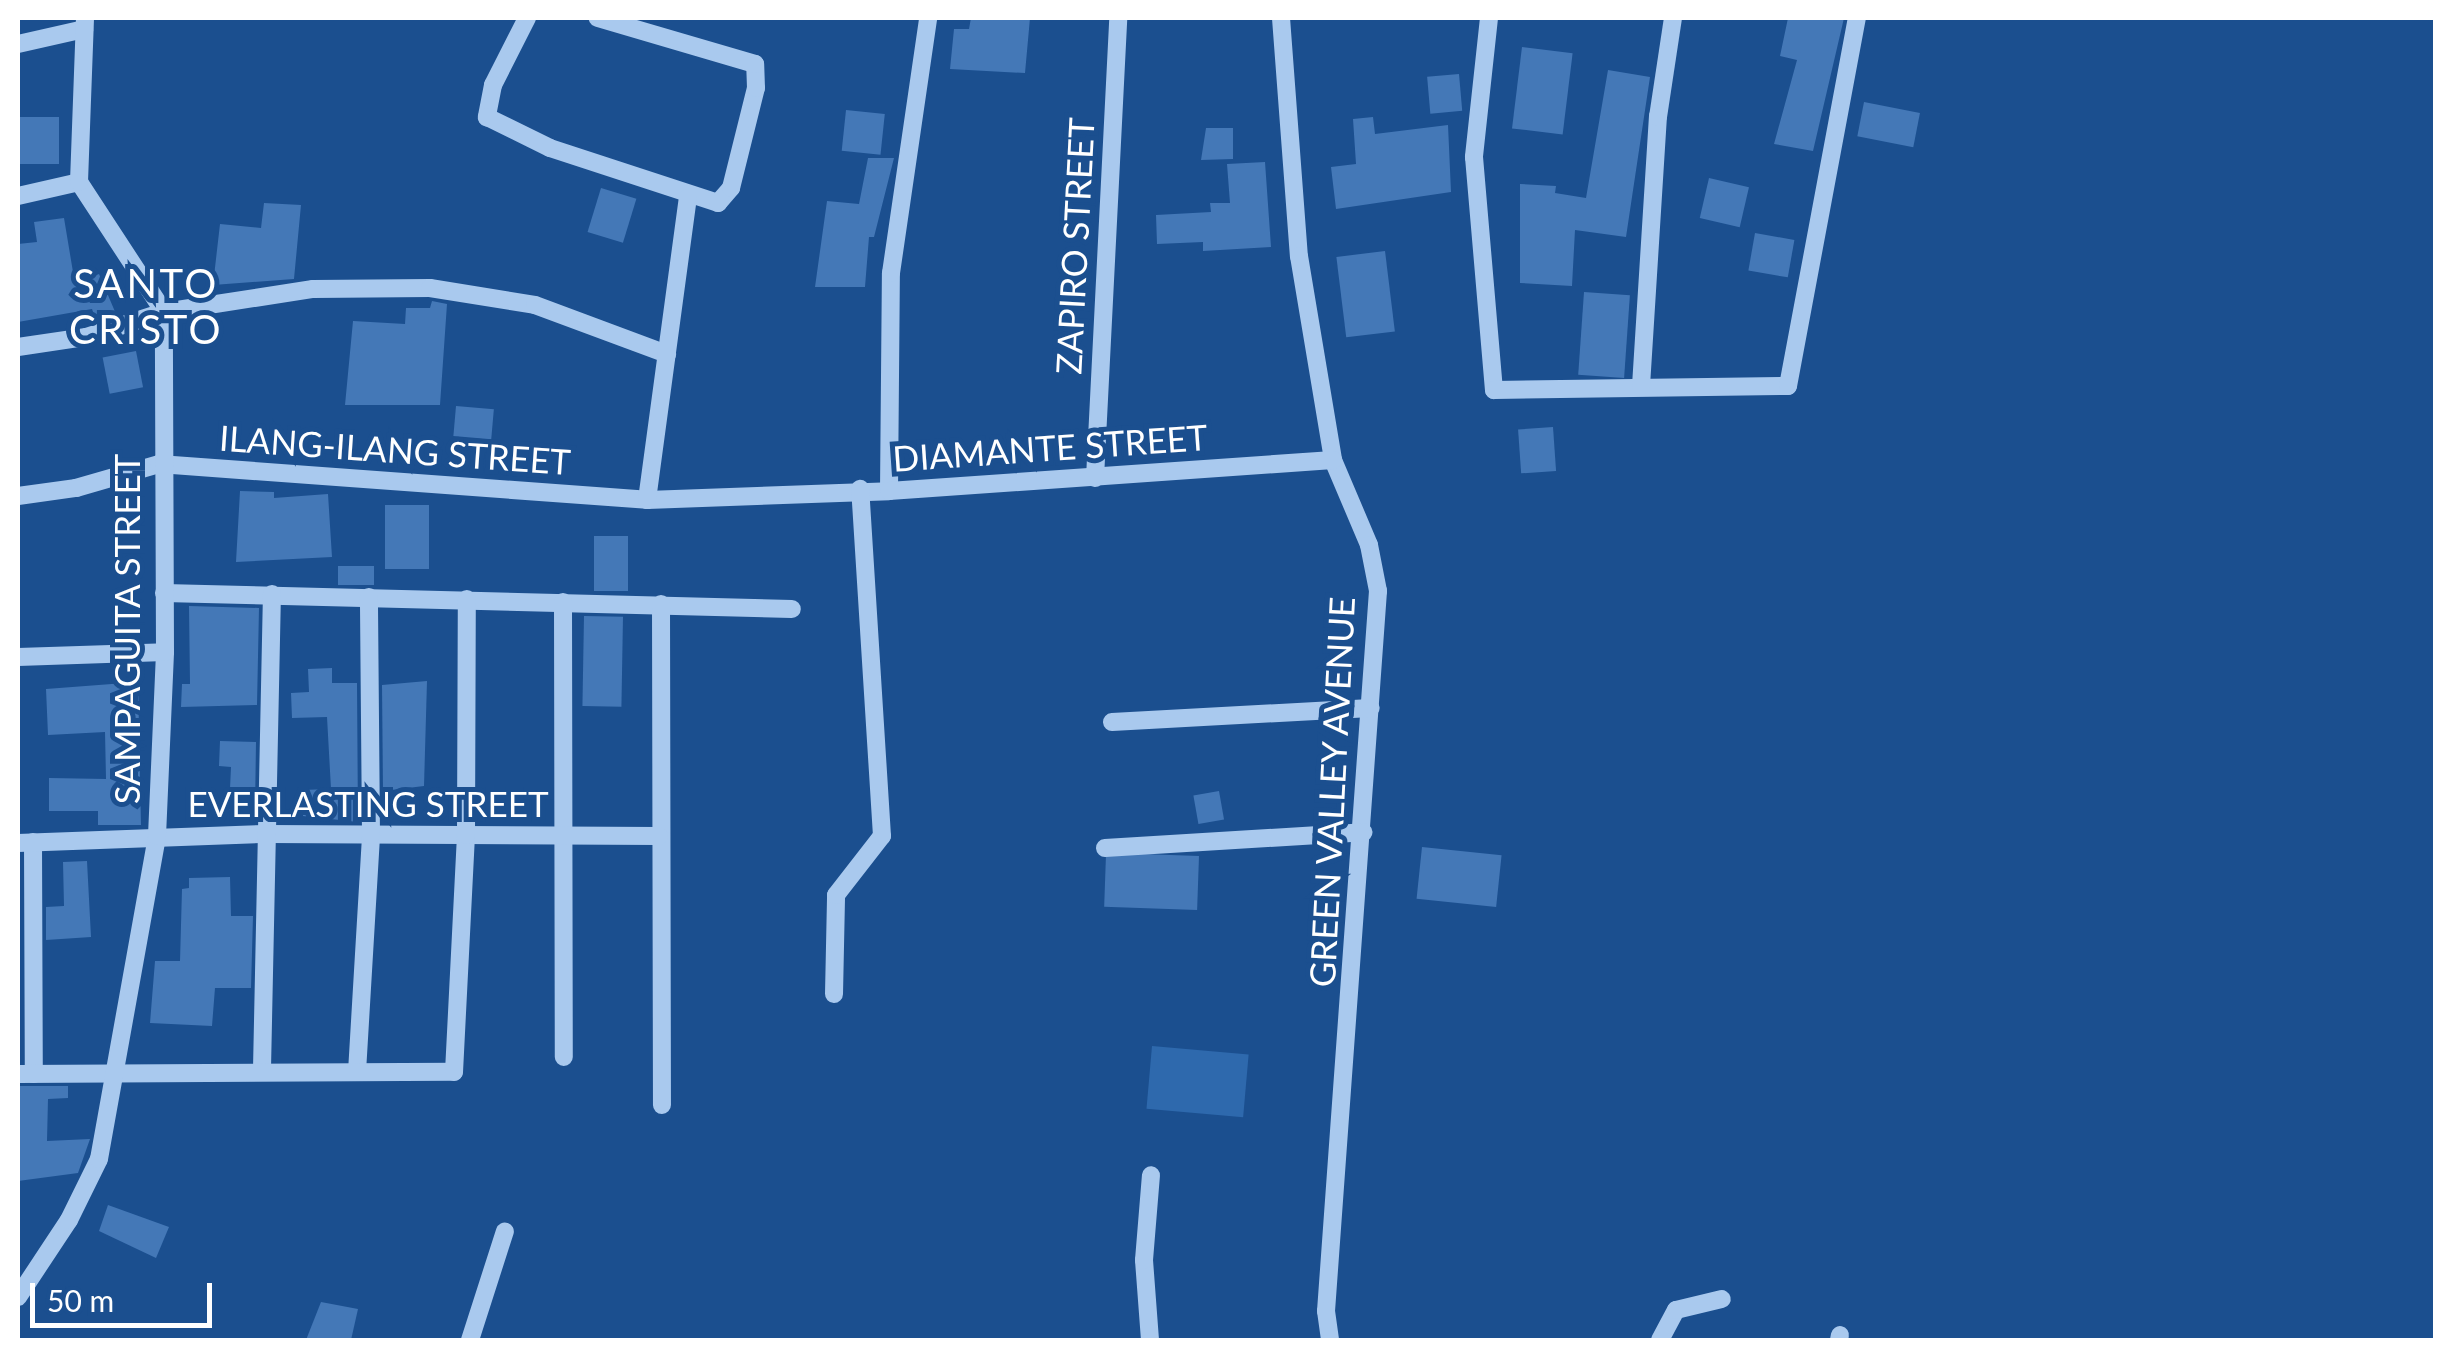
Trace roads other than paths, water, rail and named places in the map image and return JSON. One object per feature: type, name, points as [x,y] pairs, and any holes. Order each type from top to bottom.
[{"type":"street","points":[[527,18],[493,85],[486,117],[550,148],[688,198],[718,204],[732,188],[756,88],[754,64],[598,18]]},
{"type":"street","points":[[889,491],[891,272],[928,18]]},
{"type":"street","name":"ZAPIRO STREET","points":[[1095,478],[1118,18]]},
{"type":"street","name":"GREEN VALLEY AVENUE","points":[[1281,18],[1299,256],[1333,460],[1369,545],[1378,591],[1364,832],[1326,1311],[1330,1340]]},
{"type":"street","points":[[1489,18],[1474,157],[1494,390],[1788,386],[1857,18]]},
{"type":"street","points":[[1641,386],[1658,117],[1673,18]]},
{"type":"street","points":[[18,44],[84,23],[79,182],[164,312]]},
{"type":"street","points":[[18,196],[79,182]]},
{"type":"street","points":[[648,500],[688,198]]},
{"type":"street","points":[[18,348],[86,337],[164,312],[314,289],[430,288],[535,305],[667,354]]},
{"type":"street","name":"SAMPAGUITA STREET","points":[[18,1298],[86,1189],[117,1074],[157,836],[165,652],[159,464],[164,312]]},
{"type":"street","name":"DIAMANTE STREET","points":[[772,494],[889,491],[1333,460]]},
{"type":"street","name":"ILANG-ILANG STREET","points":[[18,496],[76,488],[159,464],[648,500],[772,494]]},
{"type":"street","points":[[834,994],[836,895],[882,836],[860,489]]},
{"type":"street","points":[[164,593],[792,609]]},
{"type":"street","points":[[262,1069],[272,594]]},
{"type":"street","points":[[357,1072],[371,835],[370,596]]},
{"type":"street","points":[[25,843],[26,1074],[262,1069],[454,1072],[466,835],[467,599]]},
{"type":"street","points":[[562,602],[564,1057]]},
{"type":"street","points":[[662,604],[658,836],[662,1105]]},
{"type":"street","points":[[18,656],[165,652]]},
{"type":"street","points":[[1112,722],[1372,708]]},
{"type":"street","points":[[1105,848],[1364,832]]},
{"type":"street","name":"EVERLASTING STREET","points":[[25,843],[266,834],[658,836]]},
{"type":"street","points":[[1150,1340],[1144,1260],[1151,1175]]},
{"type":"street","points":[[470,1340],[505,1230]]},
{"type":"street","points":[[1660,1340],[1676,1310],[1722,1299]]},
{"type":"district","name":"SANTO CRISTO","points":[[146,306]]}]
